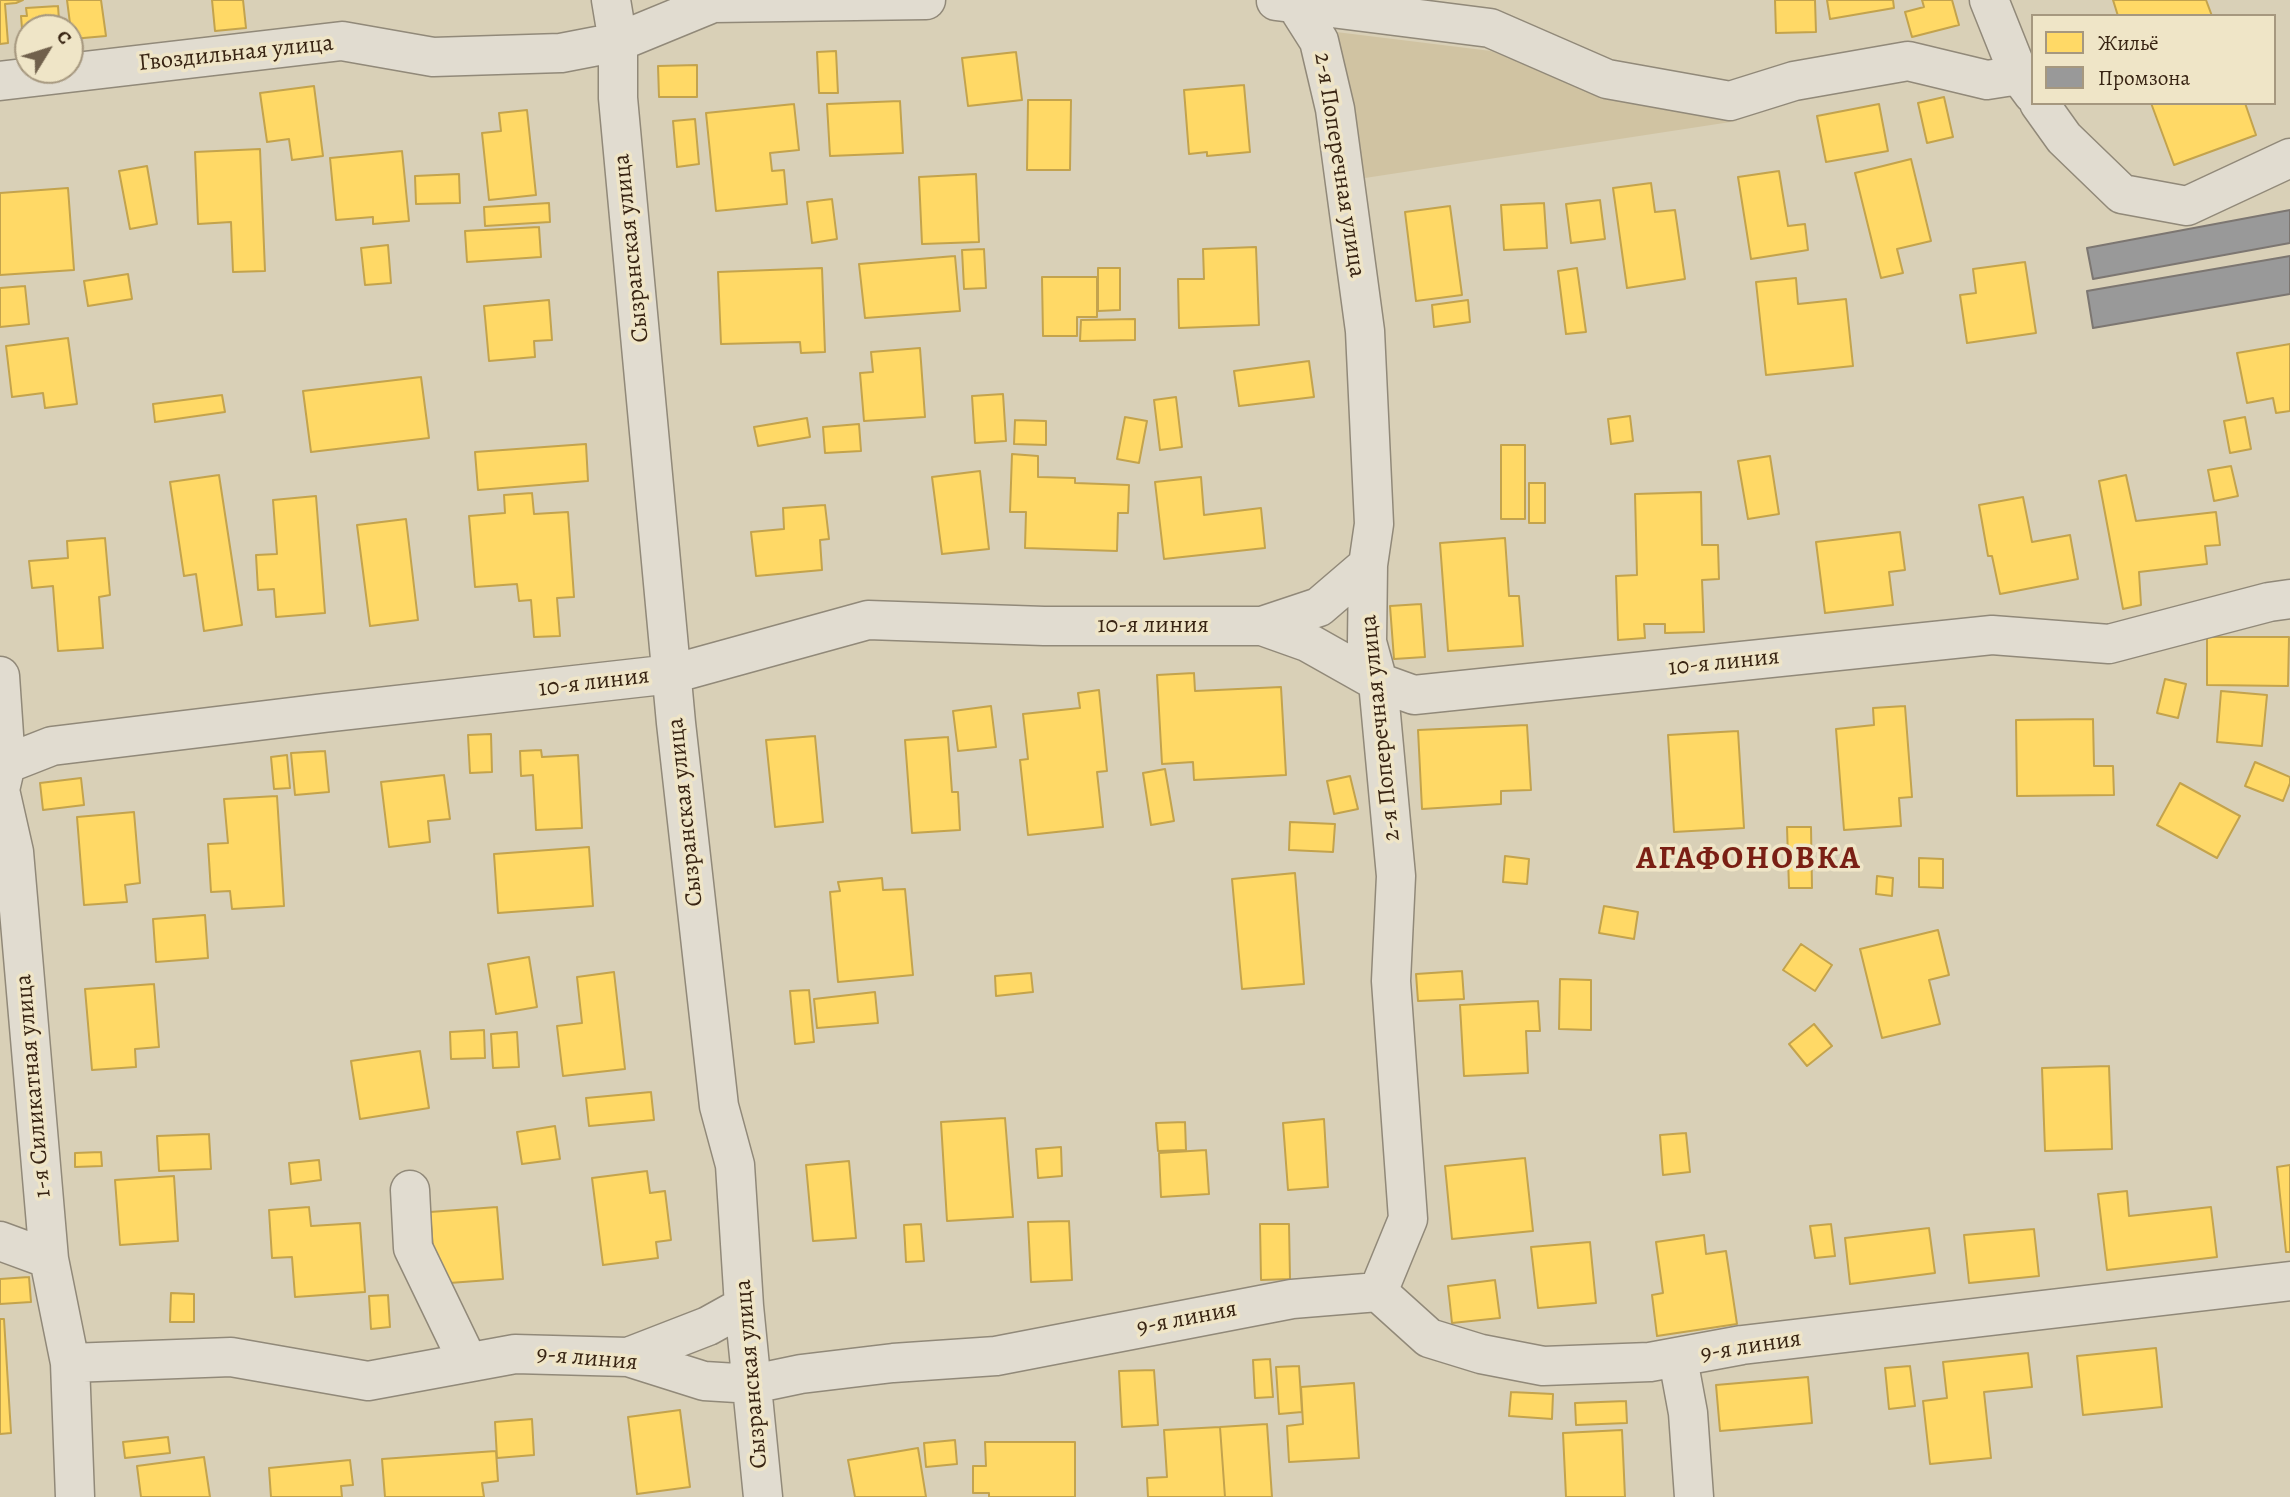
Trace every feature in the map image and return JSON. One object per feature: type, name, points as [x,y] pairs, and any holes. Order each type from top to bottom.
[{"type":"street","name":"Сызранская улица","points":[[611,0],[618,42],[618,98],[672,674],[719,1106],[735,1165],[744,1306],[763,1497]]},
{"type":"street","name":"Гвоздильная улица","points":[[0,81],[342,41],[433,57],[561,53],[618,42],[713,3],[926,0]]},
{"type":"street","points":[[1989,0],[2030,91]]},
{"type":"street","points":[[1285,1],[1490,28],[1607,79],[1730,101],[1794,81],[1908,61],[2030,91]]},
{"type":"street","name":"2-я Поперечная улица","points":[[1285,1],[1319,41],[1335,109],[1365,331],[1374,524],[1368,565],[1367,642],[1378,682],[1396,876],[1391,981],[1408,1219],[1378,1292]]},
{"type":"street","points":[[2040,105],[2064,138],[2122,194],[2187,206],[2290,158]]},
{"type":"street","points":[[1262,626],[1319,607],[1368,565]]},
{"type":"street","name":"10-я линия","points":[[6,764],[52,747],[672,674],[868,620],[1044,626],[1262,626],[1307,642],[1378,682],[1414,695],[1992,635],[2109,644],[2269,602],[2290,599]]},
{"type":"street","name":"1-я Силикатная улица","points":[[0,677],[6,764],[0,790],[14,852],[49,1259],[70,1363],[75,1497]]},
{"type":"street","points":[[410,1190],[413,1248],[468,1362]]},
{"type":"street","points":[[0,1241],[49,1259]]},
{"type":"street","name":"9-я линия","points":[[70,1363],[231,1357],[368,1381],[515,1354],[628,1357],[704,1381],[753,1384],[801,1374],[892,1363],[996,1356],[1292,1299],[1378,1292],[1429,1338],[1481,1353],[1543,1366],[1678,1359],[1742,1345],[2290,1281]]},
{"type":"street","points":[[628,1357],[708,1326],[744,1306]]},
{"type":"street","points":[[1678,1359],[1688,1413],[1695,1497]]},
{"type":"shaded area","points":[[1336,32],[1491,51],[1611,100],[1737,121],[1365,178],[1347,107]]},
{"type":"building: Жильё","points":[[0,0],[23,0],[5,4],[8,43],[0,44]]},
{"type":"building: Жильё","points":[[67,0],[101,0],[106,36],[84,38],[84,14],[69,14]]},
{"type":"building: Жильё","points":[[212,0],[243,0],[246,28],[215,31]]},
{"type":"building: Жильё","points":[[1775,0],[1815,0],[1816,32],[1776,33]]},
{"type":"building: Жильё","points":[[1827,0],[1893,0],[1894,8],[1830,19]]},
{"type":"building: Жильё","points":[[1922,0],[1952,0],[1959,25],[1912,37],[1905,12],[1924,7]]},
{"type":"building: Жильё","points":[[2113,0],[2206,0],[2211,14],[2117,14]]},
{"type":"building: Жильё","points":[[58,6],[59,14],[27,14],[26,8]]},
{"type":"building: Жильё","points":[[836,51],[838,93],[819,93],[817,52]]},
{"type":"building: Жильё","points":[[1016,52],[1022,100],[968,106],[962,58]]},
{"type":"building: Жильё","points":[[697,65],[697,97],[659,97],[658,66]]},
{"type":"building: Жильё","points":[[1244,85],[1250,152],[1207,156],[1207,152],[1189,154],[1184,90]]},
{"type":"building: Жильё","points":[[314,86],[323,156],[292,160],[289,139],[267,142],[260,93]]},
{"type":"building: Жильё","points":[[1944,97],[1953,137],[1927,143],[1918,103]]},
{"type":"building: Жильё","points":[[1028,100],[1071,100],[1070,170],[1027,170]]},
{"type":"building: Жильё","points":[[900,101],[903,153],[830,156],[827,104]]},
{"type":"building: Жильё","points":[[794,104],[799,150],[770,153],[772,171],[784,170],[787,204],[716,211],[706,113]]},
{"type":"building: Жильё","points":[[1879,104],[1888,151],[1826,162],[1817,116]]},
{"type":"building: Жильё","points":[[2152,105],[2246,105],[2256,135],[2174,165]]},
{"type":"building: Жильё","points":[[527,110],[536,195],[489,200],[482,133],[501,131],[499,113]]},
{"type":"building: Жильё","points":[[695,119],[699,164],[677,167],[673,121]]},
{"type":"building: Жильё","points":[[260,149],[265,271],[233,272],[231,222],[198,224],[195,152]]},
{"type":"building: Жильё","points":[[402,151],[409,221],[373,224],[373,217],[336,220],[330,158]]},
{"type":"building: Жильё","points":[[1911,159],[1931,241],[1897,249],[1903,273],[1881,278],[1855,173]]},
{"type":"building: Жильё","points":[[147,166],[157,224],[130,229],[119,171]]},
{"type":"building: Жильё","points":[[1779,171],[1788,226],[1805,224],[1808,250],[1751,259],[1738,177]]},
{"type":"building: Жильё","points":[[459,174],[460,203],[416,204],[415,176]]},
{"type":"building: Жильё","points":[[976,174],[979,242],[922,244],[919,177]]},
{"type":"building: Жильё","points":[[1651,183],[1655,212],[1675,210],[1685,279],[1627,288],[1613,188]]},
{"type":"building: Жильё","points":[[68,188],[74,270],[0,275],[0,193]]},
{"type":"building: Жильё","points":[[832,199],[837,239],[812,243],[807,202]]},
{"type":"building: Жильё","points":[[1600,200],[1605,239],[1571,243],[1566,204]]},
{"type":"building: Жильё","points":[[549,203],[550,222],[485,226],[484,207]]},
{"type":"building: Жильё","points":[[1544,203],[1547,248],[1504,250],[1501,205]]},
{"type":"building: Жильё","points":[[1450,206],[1462,295],[1416,301],[1405,212]]},
{"type":"building: Жильё","points":[[539,227],[541,257],[467,262],[465,231]]},
{"type":"building: Жильё","points":[[388,245],[391,283],[365,285],[361,248]]},
{"type":"building: Жильё","points":[[1256,247],[1259,325],[1179,328],[1178,279],[1204,279],[1203,249]]},
{"type":"building: Жильё","points":[[984,249],[986,288],[964,289],[962,250]]},
{"type":"building: Жильё","points":[[955,256],[960,311],[865,318],[859,264]]},
{"type":"building: Жильё","points":[[2025,262],[2036,333],[1967,343],[1960,295],[1976,293],[1973,269]]},
{"type":"building: Жильё","points":[[822,268],[825,352],[801,353],[800,342],[721,344],[718,272]]},
{"type":"building: Жильё","points":[[1098,268],[1120,268],[1120,310],[1098,311]]},
{"type":"building: Жильё","points":[[1577,268],[1586,332],[1566,334],[1558,271]]},
{"type":"building: Жильё","points":[[128,274],[132,299],[88,306],[84,281]]},
{"type":"building: Жильё","points":[[1042,277],[1097,277],[1097,317],[1077,317],[1077,336],[1043,336]]},
{"type":"building: Жильё","points":[[1796,278],[1798,304],[1846,299],[1853,366],[1766,375],[1756,282]]},
{"type":"building: Жильё","points":[[25,286],[29,324],[0,327],[0,288]]},
{"type":"building: Жильё","points":[[549,300],[552,340],[534,341],[535,357],[489,361],[484,306]]},
{"type":"building: Жильё","points":[[1468,300],[1470,322],[1434,327],[1432,305]]},
{"type":"building: Жильё","points":[[1135,319],[1135,340],[1080,341],[1081,320]]},
{"type":"building: Жильё","points":[[68,338],[77,404],[45,408],[43,393],[12,397],[6,346]]},
{"type":"building: Жильё","points":[[2290,344],[2290,411],[2276,413],[2273,398],[2247,403],[2237,353]]},
{"type":"building: Жильё","points":[[920,348],[925,417],[864,421],[860,373],[873,372],[871,352]]},
{"type":"building: Жильё","points":[[1309,361],[1314,397],[1239,406],[1234,371]]},
{"type":"building: Жильё","points":[[421,377],[429,438],[311,452],[303,391]]},
{"type":"building: Жильё","points":[[1003,394],[1006,441],[975,443],[972,396]]},
{"type":"building: Жильё","points":[[222,395],[225,412],[155,422],[153,404]]},
{"type":"building: Жильё","points":[[1176,397],[1182,447],[1160,450],[1154,400]]},
{"type":"building: Жильё","points":[[1630,416],[1633,441],[1611,444],[1608,419]]},
{"type":"building: Жильё","points":[[1125,417],[1147,421],[1139,463],[1117,459]]},
{"type":"building: Жильё","points":[[2245,417],[2251,449],[2230,453],[2224,421]]},
{"type":"building: Жильё","points":[[807,418],[810,437],[758,446],[754,427]]},
{"type":"building: Жильё","points":[[1015,420],[1046,421],[1046,445],[1014,444]]},
{"type":"building: Жильё","points":[[859,424],[861,451],[825,453],[823,427]]},
{"type":"building: Жильё","points":[[586,444],[588,481],[478,490],[475,452]]},
{"type":"building: Жильё","points":[[1501,445],[1525,445],[1525,519],[1501,519]]},
{"type":"building: Жильё","points":[[1012,454],[1038,456],[1038,477],[1075,478],[1075,483],[1129,485],[1128,513],[1118,513],[1117,551],[1025,548],[1026,512],[1010,512]]},
{"type":"building: Жильё","points":[[1770,456],[1779,514],[1748,519],[1738,461]]},
{"type":"building: Жильё","points":[[2231,466],[2238,496],[2214,501],[2208,470]]},
{"type":"building: Жильё","points":[[980,471],[989,549],[942,554],[932,477]]},
{"type":"building: Жильё","points":[[219,475],[242,625],[204,631],[196,574],[184,576],[170,482]]},
{"type":"building: Жильё","points":[[2126,475],[2136,521],[2216,512],[2220,545],[2205,546],[2207,564],[2139,572],[2141,605],[2123,609],[2099,481]]},
{"type":"building: Жильё","points":[[1201,477],[1204,515],[1261,508],[1265,548],[1164,559],[1155,482]]},
{"type":"building: Жильё","points":[[1529,483],[1545,483],[1545,523],[1529,523]]},
{"type":"building: Жильё","points":[[1701,492],[1702,545],[1718,545],[1719,579],[1702,580],[1704,632],[1665,633],[1665,624],[1644,624],[1645,638],[1618,640],[1616,576],[1637,575],[1635,494]]},
{"type":"building: Жильё","points":[[532,493],[534,514],[568,512],[574,597],[557,598],[560,636],[534,637],[531,600],[519,601],[517,584],[475,587],[469,516],[505,513],[504,495]]},
{"type":"building: Жильё","points":[[316,496],[325,613],[276,617],[274,589],[258,590],[256,555],[277,554],[273,500]]},
{"type":"building: Жильё","points":[[2023,497],[2032,542],[2070,535],[2078,579],[2000,594],[1992,556],[1988,556],[1979,505]]},
{"type":"building: Жильё","points":[[825,505],[829,539],[820,540],[822,570],[756,576],[751,532],[784,529],[783,508]]},
{"type":"building: Жильё","points":[[406,519],[418,620],[370,626],[357,525]]},
{"type":"building: Жильё","points":[[1900,532],[1905,570],[1889,572],[1893,605],[1825,613],[1816,542]]},
{"type":"building: Жильё","points":[[105,538],[110,595],[99,597],[103,648],[58,651],[53,586],[32,588],[29,561],[68,558],[67,541]]},
{"type":"building: Жильё","points":[[1505,538],[1509,596],[1519,596],[1523,646],[1448,651],[1440,543]]},
{"type":"building: Жильё","points":[[1421,604],[1425,657],[1394,659],[1390,606]]},
{"type":"building: Жильё","points":[[2207,637],[2289,637],[2288,686],[2207,685]]},
{"type":"building: Жильё","points":[[1194,673],[1195,691],[1281,687],[1286,775],[1194,780],[1193,762],[1162,764],[1157,675]]},
{"type":"building: Жильё","points":[[2165,679],[2186,684],[2178,718],[2157,713]]},
{"type":"building: Жильё","points":[[1099,690],[1107,771],[1097,772],[1103,827],[1028,835],[1020,760],[1028,759],[1023,714],[1080,708],[1078,693]]},
{"type":"building: Жильё","points":[[2221,691],[2267,695],[2262,746],[2217,742]]},
{"type":"building: Жильё","points":[[991,706],[996,747],[958,751],[953,711]]},
{"type":"building: Жильё","points":[[1905,706],[1912,797],[1899,798],[1901,826],[1844,830],[1836,729],[1874,725],[1873,708]]},
{"type":"building: Жильё","points":[[2093,719],[2094,766],[2113,766],[2114,795],[2017,796],[2016,720]]},
{"type":"building: Жильё","points":[[1527,725],[1531,790],[1501,791],[1501,804],[1422,809],[1418,730]]},
{"type":"building: Жильё","points":[[1738,731],[1744,828],[1674,832],[1668,735]]},
{"type":"building: Жильё","points":[[491,734],[492,772],[470,773],[468,735]]},
{"type":"building: Жильё","points":[[815,736],[823,822],[775,827],[766,740]]},
{"type":"building: Жильё","points":[[948,737],[952,792],[958,792],[960,830],[912,833],[905,740]]},
{"type":"building: Жильё","points":[[541,750],[542,757],[578,755],[582,828],[536,830],[533,775],[521,776],[520,751]]},
{"type":"building: Жильё","points":[[325,751],[329,792],[295,795],[291,753]]},
{"type":"building: Жильё","points":[[287,755],[290,788],[274,789],[271,757]]},
{"type":"building: Жильё","points":[[2255,762],[2290,777],[2283,801],[2245,786]]},
{"type":"building: Жильё","points":[[1165,769],[1174,821],[1151,825],[1143,773]]},
{"type":"building: Жильё","points":[[444,775],[450,819],[428,821],[430,842],[389,847],[381,782]]},
{"type":"building: Жильё","points":[[1350,776],[1358,809],[1334,814],[1327,781]]},
{"type":"building: Жильё","points":[[81,778],[84,805],[43,810],[40,783]]},
{"type":"building: Жильё","points":[[2180,783],[2240,816],[2217,858],[2157,825]]},
{"type":"building: Жильё","points":[[277,796],[284,906],[232,909],[230,891],[211,892],[208,844],[228,843],[224,799]]},
{"type":"building: Жильё","points":[[134,812],[140,883],[125,885],[127,902],[84,905],[77,817]]},
{"type":"building: Жильё","points":[[1290,822],[1335,824],[1333,852],[1289,850]]},
{"type":"building: Жильё","points":[[1787,827],[1811,827],[1812,888],[1789,888]]},
{"type":"building: Жильё","points":[[589,847],[593,906],[498,913],[494,854]]},
{"type":"building: Жильё","points":[[1505,856],[1529,859],[1527,884],[1503,882]]},
{"type":"building: Жильё","points":[[1919,858],[1943,859],[1943,888],[1919,887]]},
{"type":"building: Жильё","points":[[1295,873],[1304,984],[1242,989],[1232,879]]},
{"type":"building: Жильё","points":[[1877,876],[1893,878],[1892,896],[1876,894]]},
{"type":"building: Жильё","points":[[882,878],[883,890],[905,889],[913,975],[838,982],[830,892],[840,891],[838,882]]},
{"type":"building: Жильё","points":[[1604,906],[1638,912],[1634,939],[1599,933]]},
{"type":"building: Жильё","points":[[205,915],[208,958],[156,962],[153,919]]},
{"type":"building: Жильё","points":[[1938,930],[1949,975],[1929,980],[1940,1024],[1882,1038],[1860,949]]},
{"type":"building: Жильё","points":[[1801,944],[1832,965],[1815,991],[1783,970]]},
{"type":"building: Жильё","points":[[529,957],[537,1007],[496,1014],[488,964]]},
{"type":"building: Жильё","points":[[1462,971],[1464,999],[1418,1001],[1416,974]]},
{"type":"building: Жильё","points":[[614,972],[625,1069],[563,1076],[557,1026],[582,1023],[577,977]]},
{"type":"building: Жильё","points":[[1031,973],[1033,992],[996,996],[995,976]]},
{"type":"building: Жильё","points":[[1560,979],[1591,980],[1591,1030],[1559,1029]]},
{"type":"building: Жильё","points":[[154,984],[159,1047],[135,1049],[136,1067],[92,1070],[85,989]]},
{"type":"building: Жильё","points":[[809,990],[814,1042],[795,1044],[790,991]]},
{"type":"building: Жильё","points":[[875,992],[878,1023],[817,1028],[814,999]]},
{"type":"building: Жильё","points":[[1538,1001],[1540,1031],[1526,1031],[1528,1073],[1464,1076],[1460,1005]]},
{"type":"building: Жильё","points":[[1814,1024],[1832,1046],[1807,1066],[1789,1044]]},
{"type":"building: Жильё","points":[[484,1030],[485,1058],[451,1059],[450,1032]]},
{"type":"building: Жильё","points":[[517,1032],[519,1067],[493,1068],[491,1034]]},
{"type":"building: Жильё","points":[[420,1051],[429,1108],[360,1119],[351,1061]]},
{"type":"building: Жильё","points":[[2109,1066],[2112,1149],[2045,1151],[2042,1068]]},
{"type":"building: Жильё","points":[[651,1092],[654,1120],[589,1126],[586,1098]]},
{"type":"building: Жильё","points":[[1005,1118],[1013,1217],[947,1221],[941,1122]]},
{"type":"building: Жильё","points":[[1324,1119],[1328,1187],[1288,1190],[1283,1123]]},
{"type":"building: Жильё","points":[[1185,1122],[1186,1150],[1158,1151],[1156,1123]]},
{"type":"building: Жильё","points":[[555,1126],[560,1159],[522,1164],[517,1132]]},
{"type":"building: Жильё","points":[[1686,1133],[1690,1172],[1663,1175],[1660,1135]]},
{"type":"building: Жильё","points":[[209,1134],[211,1169],[159,1171],[157,1136]]},
{"type":"building: Жильё","points":[[1061,1147],[1062,1176],[1038,1178],[1036,1149]]},
{"type":"building: Жильё","points":[[1206,1150],[1209,1194],[1161,1197],[1159,1153]]},
{"type":"building: Жильё","points":[[101,1152],[102,1166],[75,1167],[75,1153]]},
{"type":"building: Жильё","points":[[1525,1158],[1533,1231],[1452,1239],[1445,1166]]},
{"type":"building: Жильё","points":[[319,1160],[321,1180],[291,1184],[289,1163]]},
{"type":"building: Жильё","points":[[849,1161],[856,1238],[813,1241],[806,1165]]},
{"type":"building: Жильё","points":[[2290,1165],[2290,1252],[2286,1252],[2277,1167]]},
{"type":"building: Жильё","points":[[647,1171],[650,1193],[665,1191],[671,1240],[656,1242],[658,1258],[603,1265],[592,1178]]},
{"type":"building: Жильё","points":[[174,1176],[178,1241],[120,1245],[115,1180]]},
{"type":"building: Жильё","points":[[2127,1191],[2129,1216],[2211,1207],[2217,1257],[2107,1270],[2098,1194]]},
{"type":"building: Жильё","points":[[309,1207],[311,1226],[360,1223],[365,1292],[295,1297],[292,1257],[272,1258],[269,1210]]},
{"type":"building: Жильё","points":[[497,1207],[503,1279],[436,1284],[430,1212]]},
{"type":"building: Жильё","points":[[1069,1221],[1072,1280],[1031,1282],[1028,1222]]},
{"type":"building: Жильё","points":[[921,1224],[924,1261],[906,1262],[904,1225]]},
{"type":"building: Жильё","points":[[1260,1224],[1289,1224],[1290,1279],[1261,1280]]},
{"type":"building: Жильё","points":[[1831,1224],[1835,1256],[1815,1258],[1810,1226]]},
{"type":"building: Жильё","points":[[1929,1228],[1935,1273],[1850,1284],[1845,1238]]},
{"type":"building: Жильё","points":[[2034,1229],[2039,1276],[1969,1283],[1964,1235]]},
{"type":"building: Жильё","points":[[1704,1235],[1706,1254],[1726,1251],[1737,1324],[1657,1336],[1652,1295],[1663,1293],[1656,1242]]},
{"type":"building: Жильё","points":[[1590,1242],[1596,1303],[1538,1308],[1531,1247]]},
{"type":"building: Жильё","points":[[29,1277],[31,1302],[0,1304],[0,1279]]},
{"type":"building: Жильё","points":[[1495,1280],[1500,1318],[1452,1323],[1448,1286]]},
{"type":"building: Жильё","points":[[171,1293],[194,1294],[194,1322],[170,1322]]},
{"type":"building: Жильё","points":[[388,1295],[390,1327],[371,1329],[369,1296]]},
{"type":"building: Жильё","points":[[0,1319],[4,1319],[11,1433],[0,1434]]},
{"type":"building: Жильё","points":[[2156,1348],[2162,1407],[2083,1415],[2077,1356]]},
{"type":"building: Жильё","points":[[2028,1353],[2032,1387],[1984,1392],[1991,1458],[1930,1464],[1923,1401],[1947,1398],[1943,1362]]},
{"type":"building: Жильё","points":[[1270,1359],[1273,1397],[1255,1398],[1253,1360]]},
{"type":"building: Жильё","points":[[1299,1366],[1302,1412],[1279,1414],[1276,1367]]},
{"type":"building: Жильё","points":[[1910,1366],[1915,1406],[1889,1409],[1885,1368]]},
{"type":"building: Жильё","points":[[1154,1370],[1158,1425],[1122,1427],[1119,1371]]},
{"type":"building: Жильё","points":[[1808,1377],[1812,1423],[1720,1431],[1716,1385]]},
{"type":"building: Жильё","points":[[1354,1383],[1359,1458],[1289,1462],[1287,1426],[1303,1424],[1301,1387]]},
{"type":"building: Жильё","points":[[1511,1392],[1553,1394],[1552,1419],[1509,1416]]},
{"type":"building: Жильё","points":[[1626,1401],[1627,1423],[1576,1425],[1575,1403]]},
{"type":"building: Жильё","points":[[680,1410],[690,1487],[637,1494],[628,1417]]},
{"type":"building: Жильё","points":[[532,1419],[534,1455],[497,1458],[495,1422]]},
{"type":"building: Жильё","points":[[1267,1424],[1272,1497],[1225,1497],[1220,1427]]},
{"type":"building: Жильё","points":[[1220,1427],[1225,1497],[1148,1497],[1147,1478],[1167,1477],[1164,1430]]},
{"type":"building: Жильё","points":[[1622,1430],[1625,1497],[1566,1497],[1563,1433]]},
{"type":"building: Жильё","points":[[168,1437],[170,1453],[125,1458],[123,1442]]},
{"type":"building: Жильё","points":[[955,1440],[957,1464],[926,1467],[924,1443]]},
{"type":"building: Жильё","points":[[985,1442],[1075,1442],[1075,1497],[989,1497],[989,1493],[973,1493],[973,1466],[986,1466]]},
{"type":"building: Жильё","points":[[918,1448],[926,1497],[855,1497],[848,1460]]},
{"type":"building: Жильё","points":[[496,1451],[498,1481],[482,1483],[484,1497],[385,1497],[382,1459]]},
{"type":"building: Жильё","points":[[204,1457],[210,1497],[141,1497],[137,1466]]},
{"type":"building: Жильё","points":[[350,1460],[353,1485],[341,1486],[342,1497],[271,1497],[269,1468]]},
{"type":"building: Промзона","points":[[2290,210],[2290,243],[2093,279],[2087,248]]},
{"type":"building: Промзона","points":[[2290,256],[2290,294],[2093,328],[2087,291]]},
{"type":"district","name":"АГАФОНОВКА","points":[[1749,860]]}]
